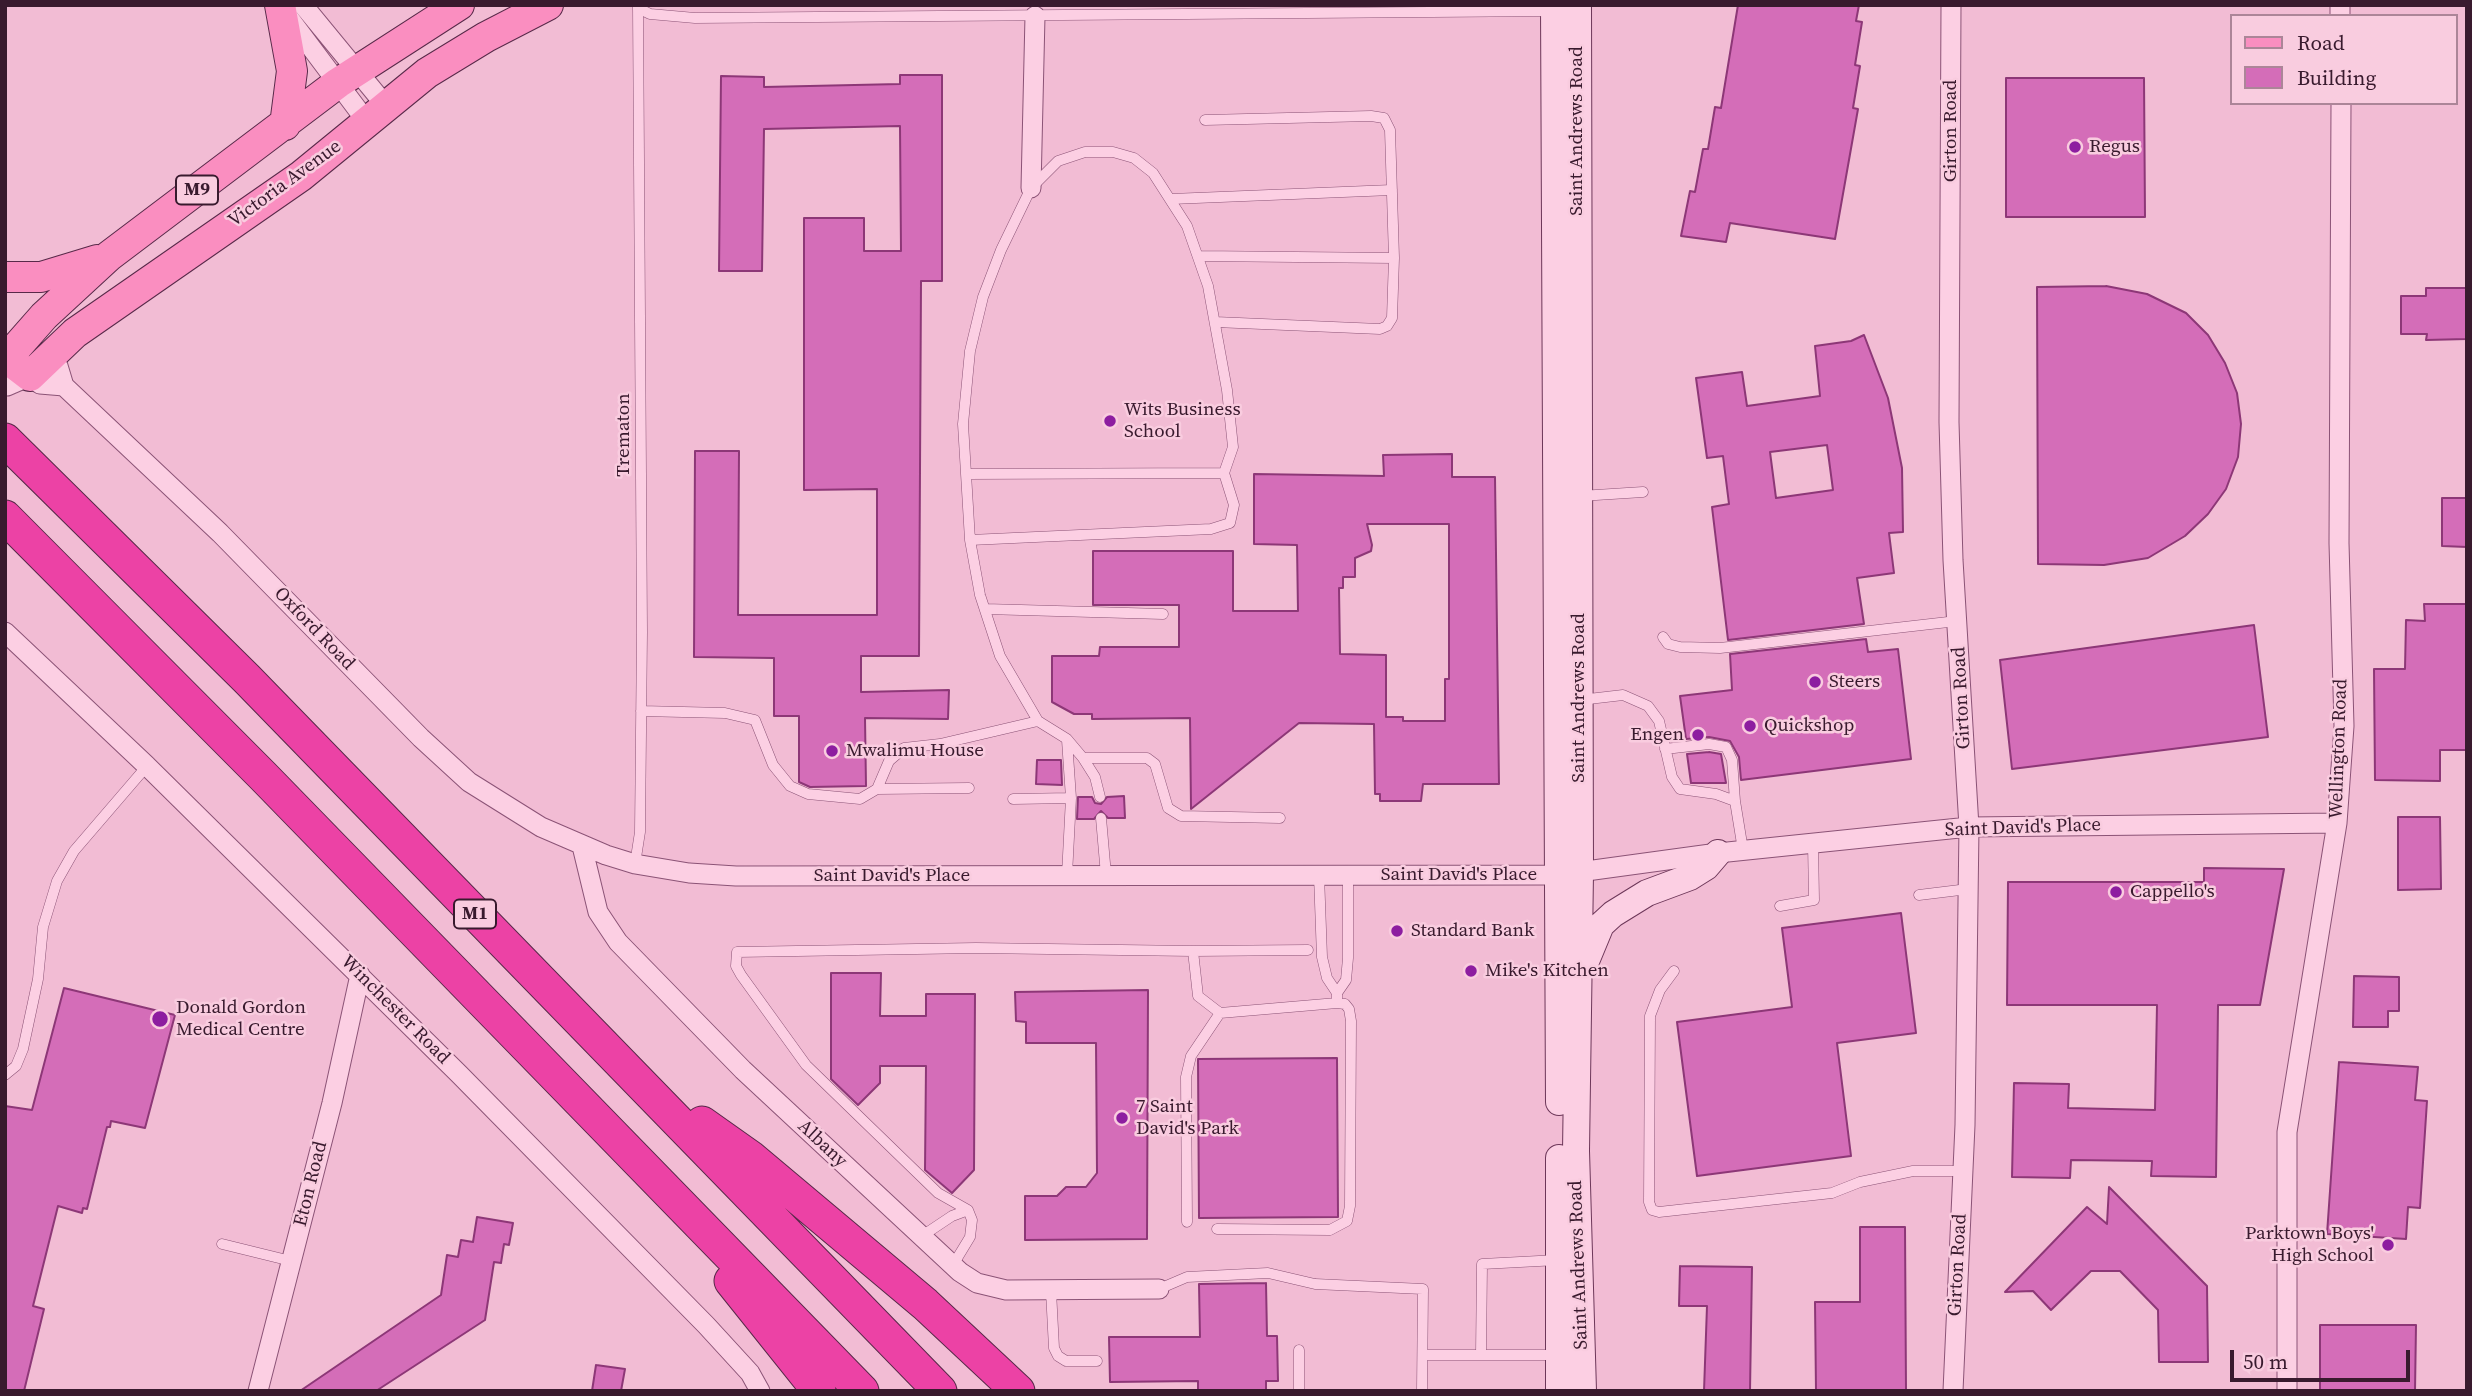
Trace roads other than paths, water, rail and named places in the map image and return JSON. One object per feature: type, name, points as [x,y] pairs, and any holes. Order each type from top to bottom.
[{"type":"highway","name":"M1","points":[[5,440],[247,679],[940,1391]]},
{"type":"highway","points":[[5,517],[862,1391]]},
{"type":"highway","points":[[654,1095],[717,1133],[750,1157],[925,1304],[1018,1391]]},
{"type":"highway","points":[[690,1214],[727,1275],[819,1391]]},
{"type":"main road","points":[[280,5],[292,71],[285,125]]},
{"type":"main road","name":"M9","points":[[16,361],[109,256],[347,77],[459,5]]},
{"type":"main road","name":"Victoria Avenue","points":[[16,361],[86,326],[302,176],[427,73],[485,37],[548,5]]},
{"type":"main road","name":"Saint Andrews Road","points":[[1559,1391],[1569,702],[1566,8]]},
{"type":"main road","points":[[5,277],[25,278],[59,273],[109,256]]},
{"type":"main road","points":[[1578,988],[1586,958],[1601,925],[1624,906],[1706,867],[1730,852]]},
{"type":"main road","name":"Saint Andrews Road","points":[[1568,874],[1578,988],[1576,1151],[1583,1391]]},
{"type":"street","points":[[280,5],[347,77],[377,114]]},
{"type":"street","points":[[303,5],[347,77]]},
{"type":"street","name":"Girton Road","points":[[1951,5],[1949,422],[1969,827],[1963,1171],[1953,1391]]},
{"type":"street","points":[[1031,188],[1035,16]]},
{"type":"street","name":"Wellington Road","points":[[2287,1391],[2287,1132],[2337,822],[2344,726],[2339,505],[2340,105]]},
{"type":"street","name":"Oxford Road","points":[[16,361],[58,366],[64,386],[220,533],[421,738],[469,782],[541,827],[582,846]]},
{"type":"street","name":"Winchester Road","points":[[9,643],[147,766],[360,975],[716,1335],[750,1373],[760,1391]]},
{"type":"street","name":"Saint David's Place","points":[[582,846],[635,864],[688,873],[736,876],[1568,874],[1730,852],[1969,827],[2337,822]]},
{"type":"street","name":"Albany","points":[[582,846],[597,912],[618,942],[743,1070],[953,1265],[977,1283],[991,1288],[1051,1291],[1159,1289]]},
{"type":"street","name":"Eton Road","points":[[258,1391],[332,1103],[360,975]]},
{"type":"lane","points":[[638,6],[650,14],[695,18],[1566,8]]},
{"type":"lane","name":"Trematon","points":[[635,864],[640,832],[641,711],[638,6]]},
{"type":"lane","points":[[1205,120],[1384,118],[1390,130],[1394,258],[1392,318],[1387,326],[1380,329],[1215,322]]},
{"type":"lane","points":[[970,540],[1211,529],[1230,523],[1231,488],[1224,473],[1233,447],[1208,286],[1187,226],[1171,198],[1153,173],[1134,158],[1114,152],[1085,152],[1058,161],[1031,188],[1001,250],[983,297],[970,351],[963,424],[970,540],[985,610],[1000,656],[1038,721],[1067,739],[1083,758],[1095,777],[1100,797]]},
{"type":"lane","points":[[1171,198],[1392,190]]},
{"type":"lane","points":[[1198,256],[1394,258]]},
{"type":"lane","points":[[966,474],[1224,473]]},
{"type":"lane","points":[[1568,497],[1643,492]]},
{"type":"lane","points":[[985,610],[1163,614]]},
{"type":"lane","points":[[1663,637],[1672,646],[1720,648],[1957,621]]},
{"type":"lane","points":[[1569,702],[1622,695],[1647,706],[1659,721],[1672,777],[1679,789],[1716,794],[1735,801]]},
{"type":"lane","points":[[641,711],[743,715],[755,720],[773,765],[790,786],[808,794],[860,799],[877,789],[969,788]]},
{"type":"lane","points":[[877,789],[889,761],[904,748],[940,744],[1038,721]]},
{"type":"lane","points":[[1067,739],[1071,798],[1067,875]]},
{"type":"lane","points":[[1665,749],[1709,744],[1726,747],[1732,760],[1735,801],[1730,852]]},
{"type":"lane","points":[[1083,758],[1147,758],[1155,764],[1168,808],[1181,816],[1280,818]]},
{"type":"lane","points":[[5,1075],[16,1066],[23,1049],[38,979],[43,928],[57,881],[74,851],[147,766]]},
{"type":"lane","points":[[1013,799],[1071,798]]},
{"type":"lane","points":[[1101,818],[1106,875]]},
{"type":"lane","points":[[1780,906],[1814,900],[1813,843]]},
{"type":"lane","points":[[1217,1228],[1330,1230],[1347,1221],[1350,1206],[1351,1021],[1349,1009],[1337,998],[1327,978],[1322,957],[1319,875]]},
{"type":"lane","points":[[1337,998],[1346,980],[1348,958],[1348,875]]},
{"type":"lane","points":[[1919,895],[1968,890]]},
{"type":"lane","points":[[953,1265],[970,1237],[972,1220],[968,1210],[939,1193],[806,1065],[741,975],[736,966],[737,952],[976,948],[1308,950]]},
{"type":"lane","points":[[1193,951],[1198,996],[1220,1013],[1337,998]]},
{"type":"lane","points":[[1674,971],[1660,990],[1650,1016],[1649,1202],[1652,1210],[1659,1212],[1832,1193],[1860,1182],[1913,1171],[1963,1171]]},
{"type":"lane","points":[[1187,1222],[1186,1077],[1191,1056],[1220,1013]]},
{"type":"lane","points":[[922,1237],[952,1216],[968,1210]]},
{"type":"lane","points":[[222,1244],[291,1261]]},
{"type":"lane","points":[[1480,1355],[1482,1264],[1559,1260]]},
{"type":"lane","points":[[1159,1289],[1187,1277],[1268,1273],[1315,1284],[1423,1289],[1422,1391]]},
{"type":"lane","points":[[1051,1291],[1054,1348],[1058,1356],[1066,1361],[1097,1361]]},
{"type":"lane","points":[[1299,1350],[1299,1391]]},
{"type":"lane","points":[[1423,1355],[1559,1355]]},
{"type":"place","name":"Regus","points":[[2075,147]]},
{"type":"place","name":"Wits Business School","points":[[1110,421]]},
{"type":"place","name":"Steers","points":[[1815,682]]},
{"type":"place","name":"Quickshop","points":[[1750,726]]},
{"type":"place","name":"Engen","points":[[1698,735]]},
{"type":"place","name":"Mwalimu House","points":[[832,751]]},
{"type":"place","name":"Cappello's","points":[[2116,892]]},
{"type":"place","name":"Standard Bank","points":[[1397,931]]},
{"type":"place","name":"Mike's Kitchen","points":[[1471,971]]},
{"type":"place","name":"Donald Gordon Medical Centre","points":[[160,1019]]},
{"type":"place","name":"7 Saint David's Park","points":[[1122,1118]]},
{"type":"place","name":"Parktown Boys' High School","points":[[2388,1245]]}]
